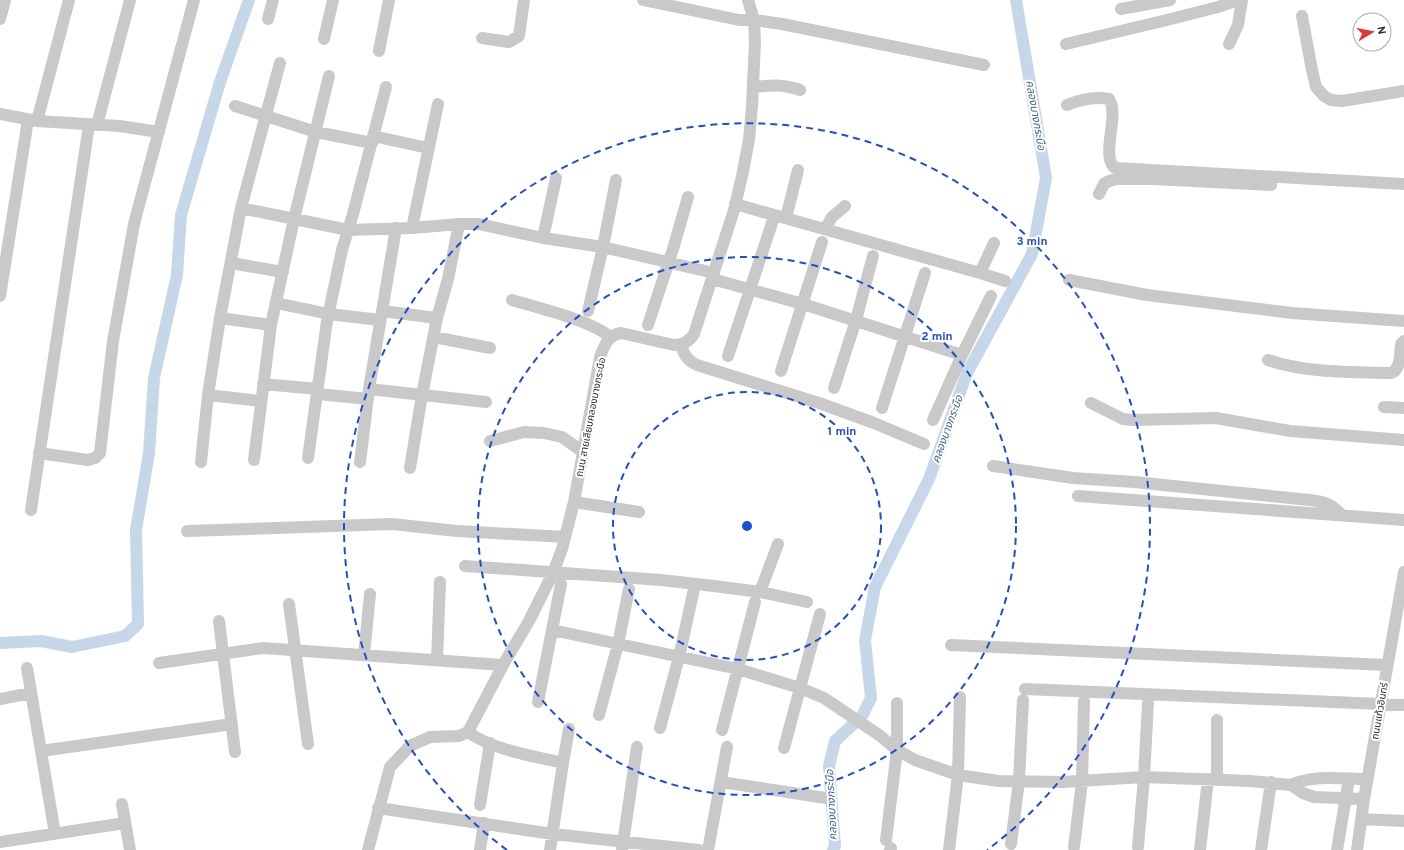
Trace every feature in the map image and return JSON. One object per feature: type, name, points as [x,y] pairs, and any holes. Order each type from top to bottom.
[{"type":"street","points":[[0,19],[5,0]]},
{"type":"street","points":[[0,296],[33,120],[69,0]]},
{"type":"street","points":[[31,510],[38,453],[93,125],[130,0]]},
{"type":"street","points":[[38,453],[88,460],[95,458],[100,453],[113,341],[134,224],[194,0]]},
{"type":"street","points":[[268,19],[273,0]]},
{"type":"street","points":[[324,39],[332,0]]},
{"type":"street","points":[[379,51],[389,0]]},
{"type":"street","points":[[482,38],[509,42],[519,36],[524,0]]},
{"type":"street","points":[[642,0],[739,20],[754,20],[984,65]]},
{"type":"street","points":[[512,300],[581,321],[603,331],[611,337],[621,333],[674,345],[681,345],[690,339],[694,334],[735,204],[749,140],[755,42],[754,20],[748,0]]},
{"type":"street","points":[[1121,9],[1170,0]]},
{"type":"street","points":[[1066,44],[1218,7],[1238,0]]},
{"type":"street","points":[[1229,44],[1238,25],[1242,0]]},
{"type":"street","points":[[1302,16],[1316,87],[1324,96],[1331,100],[1342,101],[1404,91]]},
{"type":"street","points":[[201,462],[208,395],[230,263],[241,208],[280,63]]},
{"type":"street","points":[[254,460],[271,326],[294,219],[329,76]]},
{"type":"street","points":[[753,87],[777,85],[800,90]]},
{"type":"street","points":[[308,458],[329,314],[348,230],[386,87]]},
{"type":"street","points":[[1068,105],[1090,98],[1109,99],[1112,104],[1110,159],[1115,168],[1404,184]]},
{"type":"street","points":[[412,228],[438,104]]},
{"type":"street","points":[[235,106],[265,117],[316,132],[428,148]]},
{"type":"street","points":[[0,114],[33,120],[119,126],[159,132]]},
{"type":"street","points":[[786,218],[798,170]]},
{"type":"street","points":[[543,238],[556,178]]},
{"type":"street","points":[[1099,194],[1104,184],[1108,181],[1116,179],[1154,179],[1404,192]]},
{"type":"street","points":[[588,310],[603,247],[616,180]]},
{"type":"street","points":[[648,325],[669,263],[688,197]]},
{"type":"street","points":[[735,204],[1005,281]]},
{"type":"street","points":[[825,229],[832,217],[845,206]]},
{"type":"street","points":[[241,208],[348,230],[479,224],[543,238],[603,247],[669,263],[713,276],[962,354]]},
{"type":"street","points":[[728,356],[773,220]]},
{"type":"street","points":[[410,468],[437,318],[448,279],[459,224]]},
{"type":"street","points":[[360,462],[368,394],[396,228]]},
{"type":"street","points":[[781,371],[822,242]]},
{"type":"street","points":[[980,273],[994,243]]},
{"type":"street","points":[[834,388],[856,320],[873,256]]},
{"type":"street","points":[[230,263],[283,272]]},
{"type":"street","points":[[882,408],[925,273]]},
{"type":"street","points":[[1069,280],[1147,295],[1292,313],[1404,321]]},
{"type":"street","points":[[933,420],[962,354],[991,296]]},
{"type":"street","points":[[276,302],[329,314],[437,318]]},
{"type":"street","points":[[220,318],[271,326]]},
{"type":"street","points":[[434,337],[490,348]]},
{"type":"street","name":"ถนน สายเลียบคลองบางกระบือ","points":[[468,732],[503,665],[529,621],[553,573],[565,537],[574,502],[600,357],[604,346],[611,337]]},
{"type":"street","points":[[1268,360],[1278,364],[1303,368],[1391,373],[1395,372],[1398,368],[1401,344],[1404,341]]},
{"type":"street","points":[[681,345],[684,356],[689,361],[697,365],[819,403],[874,423],[924,444]]},
{"type":"street","points":[[264,384],[318,392],[422,395],[486,402]]},
{"type":"street","points":[[208,395],[261,401]]},
{"type":"street","points":[[1091,403],[1123,419],[1216,418],[1290,431],[1404,440]]},
{"type":"street","points":[[1384,407],[1404,408]]},
{"type":"street","points":[[490,441],[524,432],[544,433],[562,437],[583,452]]},
{"type":"street","points":[[993,466],[1074,478],[1134,482],[1310,500],[1326,503],[1334,507],[1342,516]]},
{"type":"street","points":[[1078,496],[1404,520]]},
{"type":"street","points":[[574,502],[639,512]]},
{"type":"street","points":[[187,531],[392,524],[457,531],[565,537]]},
{"type":"street","points":[[722,730],[758,597],[778,544]]},
{"type":"street","points":[[464,566],[661,580],[735,588],[758,597],[807,602]]},
{"type":"street","name":"ถนนแก้วอินทร์","points":[[1357,850],[1380,704],[1404,572]]},
{"type":"street","points":[[437,660],[440,582]]},
{"type":"street","points":[[538,702],[562,584]]},
{"type":"street","points":[[599,715],[618,644],[629,589]]},
{"type":"street","points":[[660,728],[679,657],[694,589]]},
{"type":"street","points":[[364,655],[370,594]]},
{"type":"street","points":[[288,604],[308,744]]},
{"type":"street","points":[[784,748],[820,614]]},
{"type":"street","points":[[219,621],[235,752]]},
{"type":"street","points":[[552,630],[738,669],[800,688],[814,693],[836,706],[879,735],[897,750],[915,760],[958,775],[978,779],[1019,781],[1082,782],[1144,777],[1271,782],[1291,785],[1303,793],[1314,797],[1364,799]]},
{"type":"street","points":[[951,645],[1387,665]]},
{"type":"street","points":[[160,663],[262,648],[503,665]]},
{"type":"street","points":[[27,668],[55,834]]},
{"type":"street","points":[[0,699],[31,693]]},
{"type":"street","points":[[1011,844],[1019,781],[1024,695],[1404,705]]},
{"type":"street","points":[[949,850],[958,775],[960,698]]},
{"type":"street","points":[[1074,847],[1082,782],[1084,701]]},
{"type":"street","points":[[889,846],[897,750],[897,703]]},
{"type":"street","points":[[1138,847],[1148,703]]},
{"type":"street","points":[[1200,850],[1212,779],[1217,720]]},
{"type":"street","points":[[41,751],[232,724]]},
{"type":"street","points":[[550,850],[569,729]]},
{"type":"street","points":[[368,850],[390,767],[410,746],[430,737],[459,736],[468,732],[476,738],[514,752],[563,763]]},
{"type":"street","points":[[480,805],[490,743]]},
{"type":"street","points":[[622,846],[637,747]]},
{"type":"street","points":[[708,850],[722,782],[727,747]]},
{"type":"street","points":[[1291,785],[1302,780],[1315,778],[1368,780]]},
{"type":"street","points":[[1337,850],[1349,779]]},
{"type":"street","points":[[722,782],[826,798]]},
{"type":"street","points":[[1261,850],[1271,782]]},
{"type":"street","points":[[122,804],[130,850]]},
{"type":"street","points":[[378,808],[484,823],[622,846],[699,850]]},
{"type":"street","points":[[1361,819],[1404,821]]},
{"type":"street","points":[[0,842],[125,823]]},
{"type":"street","points":[[480,850],[484,823]]},
{"type":"waterway","points":[[0,643],[41,641],[72,647],[125,636],[138,624],[136,530],[149,453],[154,378],[177,275],[181,215],[220,82],[249,0]]},
{"type":"waterway","name":"คลองบางกระบือ","points":[[833,850],[835,846],[829,766],[835,741],[862,716],[871,698],[865,640],[875,587],[929,479],[967,373],[1032,254],[1046,178],[1016,0]]}]
